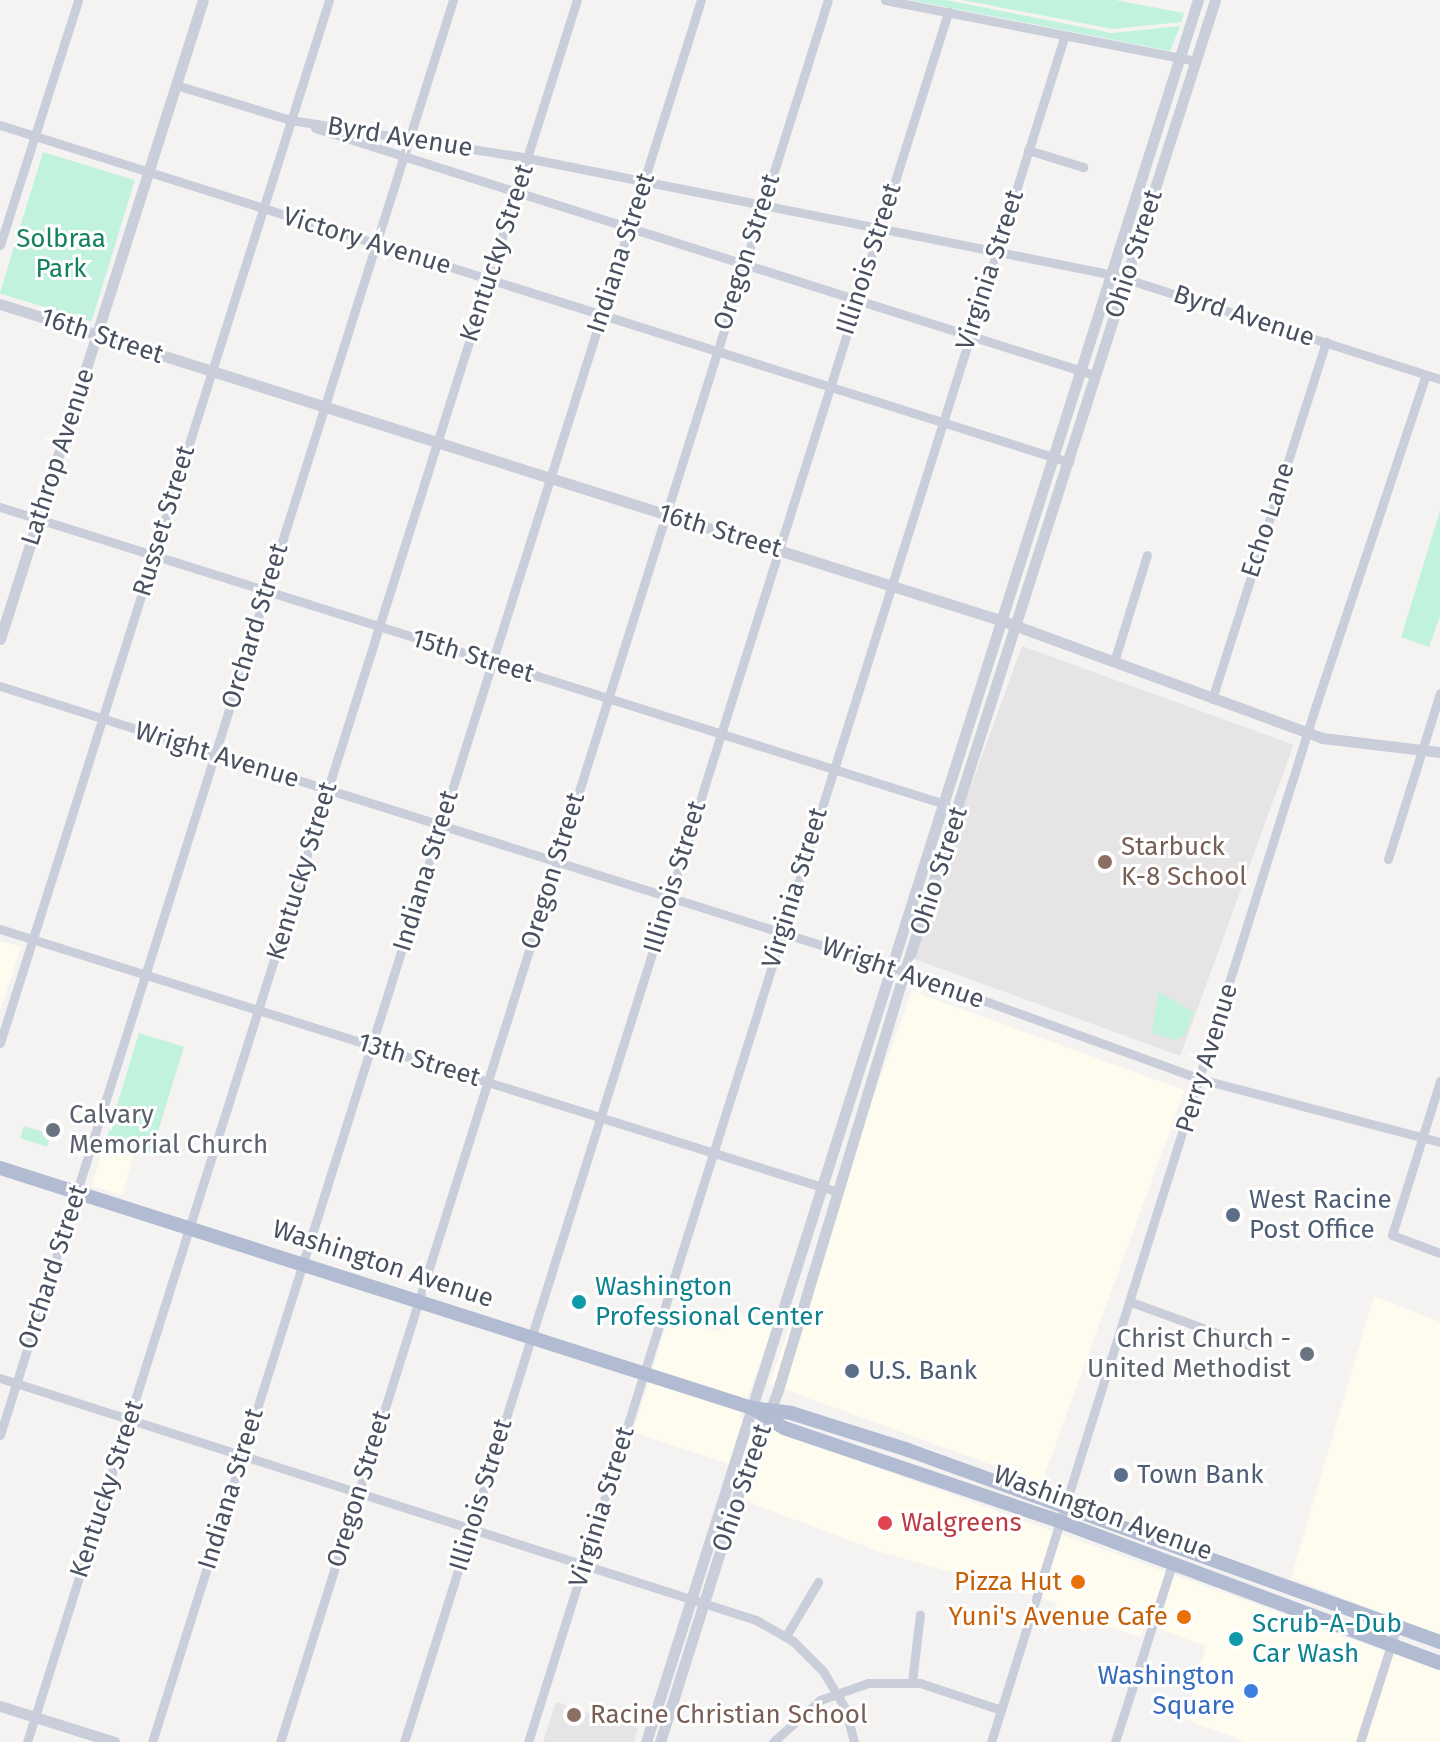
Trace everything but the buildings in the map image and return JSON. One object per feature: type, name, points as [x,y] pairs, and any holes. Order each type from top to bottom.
[{"type":"main road","name":"Washington Avenue","points":[[0,1168],[752,1408],[857,1453],[1061,1522],[1440,1663]]},
{"type":"main road","name":"Washington Avenue","points":[[768,1414],[982,1475],[1440,1642]]},
{"type":"main road","points":[[857,1453],[870,1449],[895,1457],[930,1458]]},
{"type":"main road","points":[[901,1468],[944,1471],[975,1481],[982,1475]]},
{"type":"main road","points":[[972,1491],[1000,1492],[1049,1508],[1067,1504]]},
{"type":"main road","points":[[1061,1522],[1071,1517],[1114,1533],[1152,1537]]},
{"type":"street","points":[[0,245],[78,0]]},
{"type":"street","name":"Lathrop Avenue","points":[[0,639],[203,0]]},
{"type":"street","name":"Russet Street","points":[[0,1043],[329,0]]},
{"type":"street","name":"Orchard Street","points":[[0,1435],[453,0]]},
{"type":"street","name":"Kentucky Street","points":[[27,1742],[577,0]]},
{"type":"street","name":"Indiana Street","points":[[152,1742],[701,0]]},
{"type":"street","name":"Oregon Street","points":[[280,1742],[828,0]]},
{"type":"street","points":[[885,0],[1196,61]]},
{"type":"street","name":"Ohio Street","points":[[646,1742],[825,1188],[900,970],[934,888],[1069,462],[1114,275],[1198,0]]},
{"type":"street","name":"Ohio Street","points":[[660,1742],[838,1192],[900,970],[922,876],[1054,457],[1126,278],[1215,0]]},
{"type":"street","name":"Illinois Street","points":[[404,1742],[948,12]]},
{"type":"street","name":"Virginia Street","points":[[528,1742],[941,421],[1065,35]]},
{"type":"street","points":[[176,85],[1088,373]]},
{"type":"street","name":"Byrd Avenue","points":[[291,120],[527,158],[1114,275],[1440,379]]},
{"type":"street","name":"Victory Avenue","points":[[0,125],[1069,462]]},
{"type":"street","points":[[1028,150],[1083,167]]},
{"type":"street","name":"16th Street","points":[[0,304],[1003,621],[1307,734],[1362,747],[1440,752]]},
{"type":"street","name":"Echo Lane","points":[[1212,699],[1326,342]]},
{"type":"street","name":"Perry Avenue","points":[[991,1742],[1307,734],[1426,375]]},
{"type":"street","name":"15th Street","points":[[0,507],[945,804]]},
{"type":"street","points":[[1114,662],[1147,555]]},
{"type":"street","name":"Wright Avenue","points":[[0,686],[900,970],[1200,1079],[1423,1135],[1440,1142]]},
{"type":"street","points":[[1388,859],[1440,693]]},
{"type":"street","points":[[922,876],[934,888]]},
{"type":"street","name":"13th Street","points":[[0,929],[838,1192]]},
{"type":"street","points":[[1440,1081],[1392,1235],[1440,1253]]},
{"type":"street","points":[[1131,1302],[1249,1345]]},
{"type":"street","points":[[0,1378],[704,1600],[786,1636],[814,1660],[837,1692],[854,1742]]},
{"type":"street","points":[[1115,1742],[1172,1564]]},
{"type":"street","points":[[786,1636],[818,1582]]},
{"type":"street","points":[[912,1682],[920,1614]]},
{"type":"street","points":[[1360,1742],[1397,1626]]},
{"type":"street","points":[[773,1742],[799,1715],[837,1692],[868,1683],[912,1682],[1001,1710]]},
{"type":"street","points":[[0,1706],[114,1742]]},
{"type":"shaded area","name":"Starbuck K-8 School","points":[[1022,646],[1294,745],[1180,1056],[909,957]]},
{"type":"shaded area","points":[[0,941],[21,947],[0,1011]]},
{"type":"shaded area","points":[[912,991],[1185,1090],[1042,1483],[769,1384]]},
{"type":"shaded area","points":[[105,1140],[136,1149],[123,1195],[92,1186]]},
{"type":"shaded area","points":[[1374,1296],[1440,1322],[1440,1635],[1291,1578]]},
{"type":"shaded area","points":[[726,1310],[775,1325],[739,1418],[1440,1671],[1440,1742],[1246,1742],[1185,1719],[1206,1646],[1145,1624],[1141,1637],[1091,1621],[1086,1632],[1052,1621],[1057,1602],[878,1551],[743,1500],[751,1471],[633,1432],[669,1316],[719,1332]]},
{"type":"shaded area","name":"Racine Christian School","points":[[556,1702],[638,1728],[634,1742],[543,1742]]},
{"type":"green space","points":[[910,0],[946,0],[1112,33],[1180,26],[1170,51]]},
{"type":"green space","points":[[962,0],[1115,0],[1184,13],[1181,22],[1113,29]]},
{"type":"green space","name":"Solbraa Park","points":[[43,152],[135,180],[92,322],[0,294]]},
{"type":"green space","points":[[1440,511],[1440,616],[1429,647],[1401,637]]},
{"type":"green space","points":[[1158,992],[1194,1012],[1185,1035],[1175,1040],[1152,1033]]},
{"type":"green space","points":[[139,1033],[184,1047],[151,1154],[106,1140]]},
{"type":"green space","points":[[24,1126],[51,1134],[47,1147],[20,1138]]},
{"type":"place","name":"Starbuck K-8 School","points":[[1105,862]]},
{"type":"place","name":"Calvary Memorial Church","points":[[53,1130]]},
{"type":"place","name":"West Racine Post Office","points":[[1233,1215]]},
{"type":"place","name":"Washington Professional Center","points":[[579,1302]]},
{"type":"place","name":"Christ Church - United Methodist","points":[[1307,1354]]},
{"type":"place","name":"U.S. Bank","points":[[852,1371]]},
{"type":"place","name":"Town Bank","points":[[1121,1475]]},
{"type":"place","name":"Walgreens","points":[[885,1523]]},
{"type":"place","name":"Pizza Hut","points":[[1078,1582]]},
{"type":"place","name":"Yuni's Avenue Cafe","points":[[1184,1617]]},
{"type":"place","name":"Scrub-A-Dub Car Wash","points":[[1236,1639]]},
{"type":"place","name":"Washington Square","points":[[1251,1691]]},
{"type":"place","name":"Racine Christian School","points":[[574,1715]]}]
